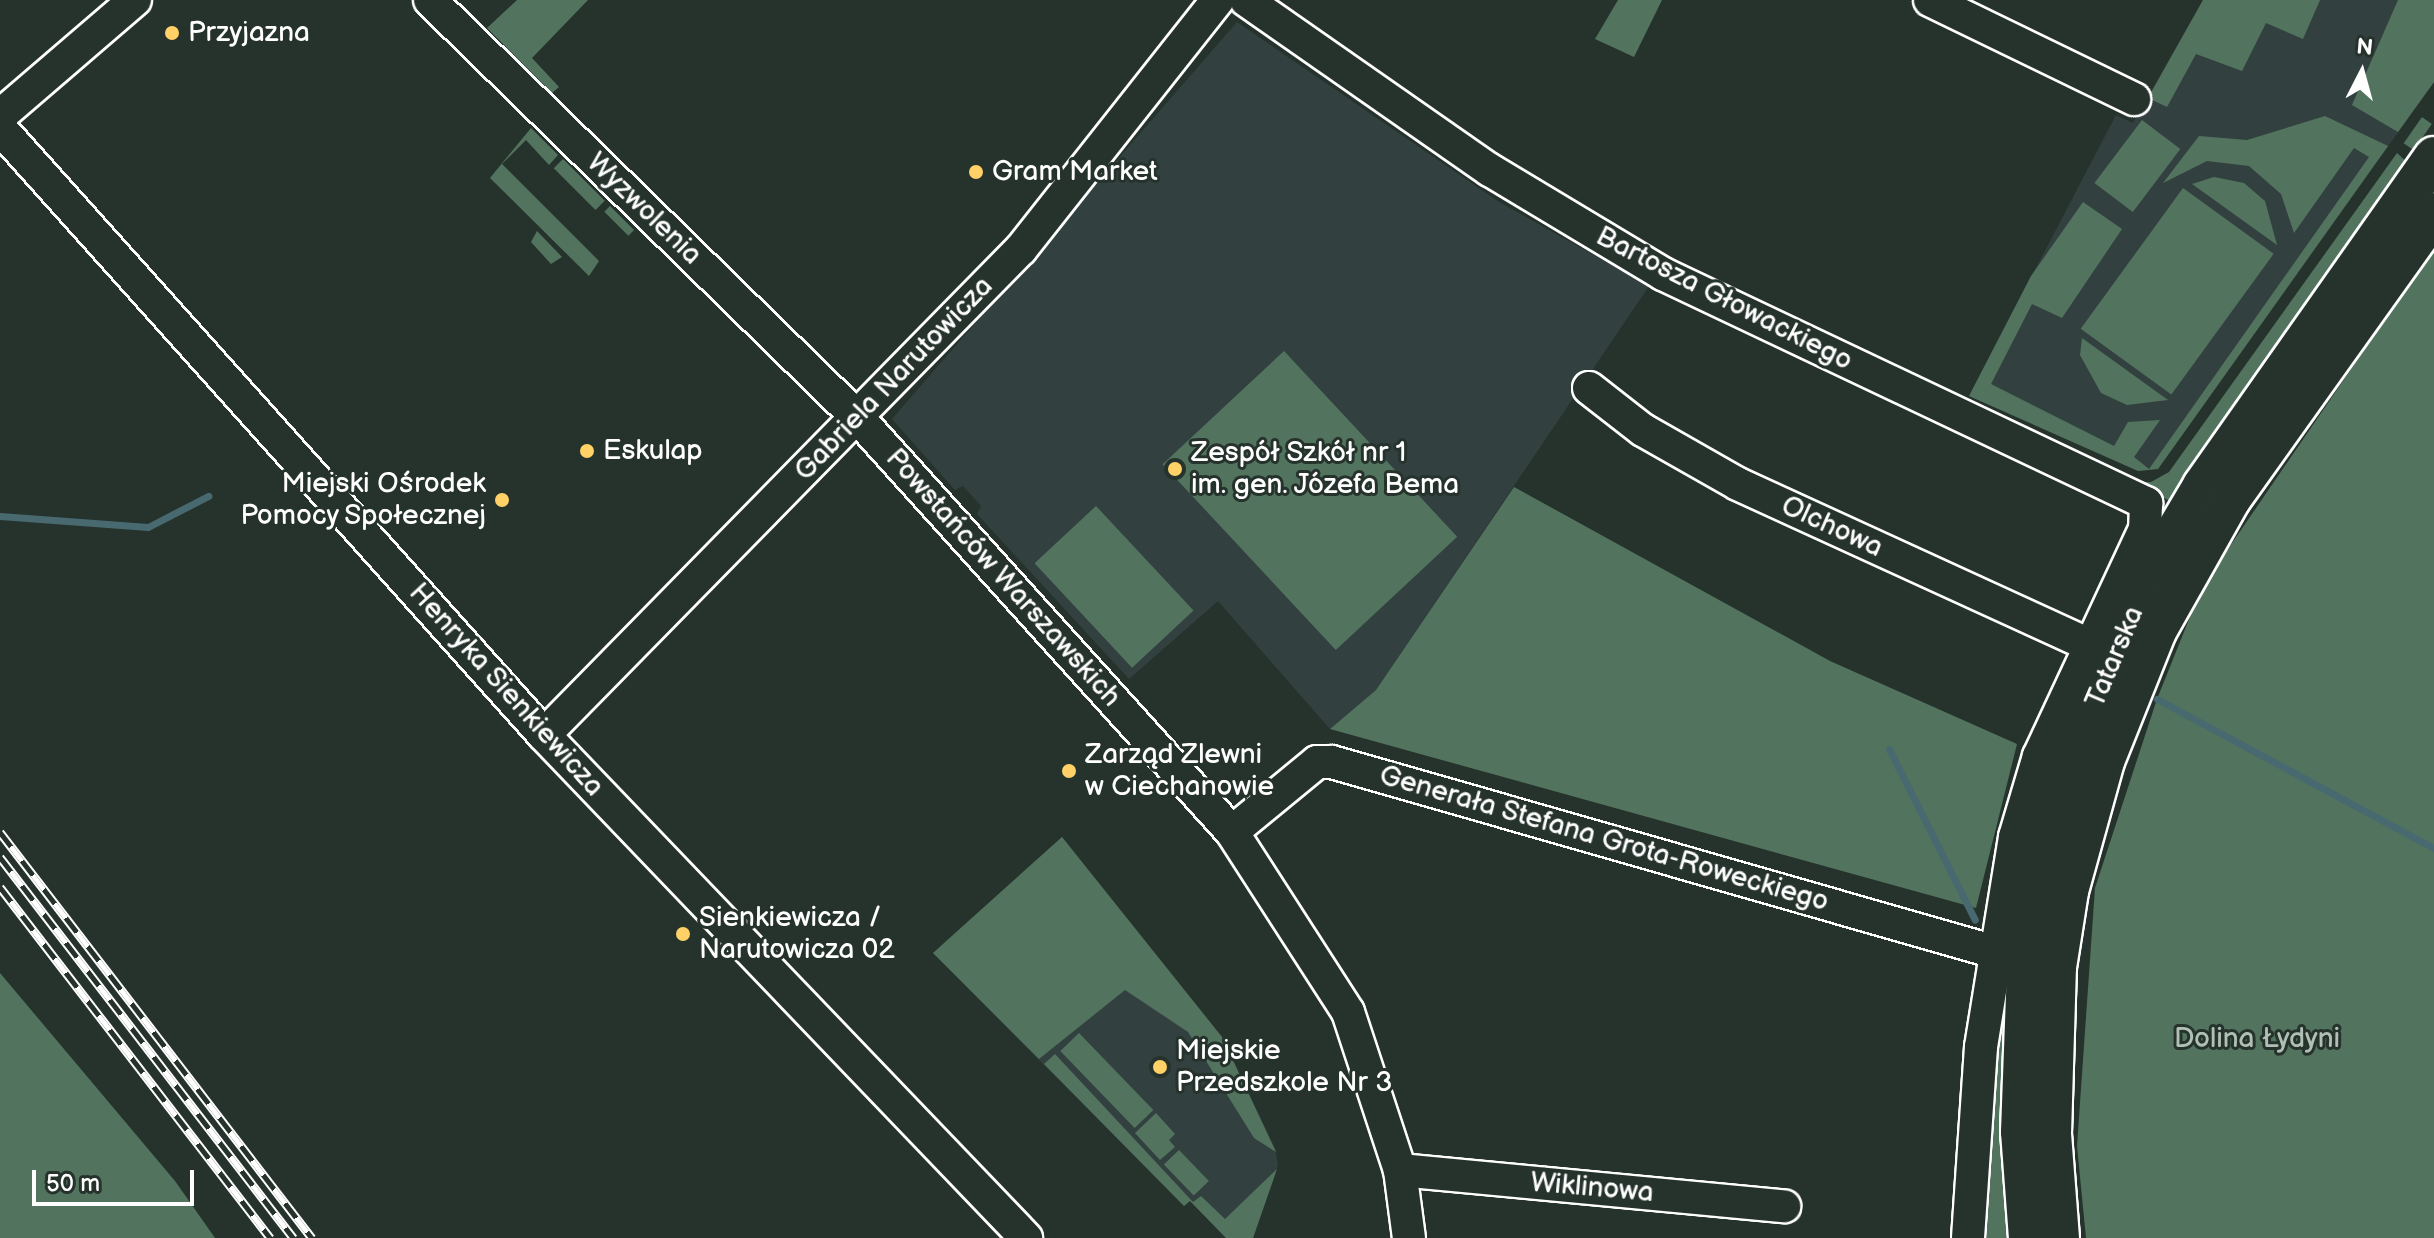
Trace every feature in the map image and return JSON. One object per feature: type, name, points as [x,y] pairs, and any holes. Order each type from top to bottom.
[{"type":"main road","name":"Tatarska","points":[[2029,1238],[2021,1132],[2027,965],[2038,886],[2075,752],[2148,582],[2203,486],[2434,157]]},
{"type":"main road","name":"Tatarska","points":[[2059,1238],[2051,1134],[2056,967],[2068,891],[2104,761],[2156,631],[2217,521],[2434,213]]},
{"type":"street","points":[[0,116],[135,0]]},
{"type":"street","name":"Wyzwolenia","points":[[430,0],[858,418]]},
{"type":"street","name":"Gabriela Narutowicza","points":[[544,735],[1021,249],[1218,0]]},
{"type":"street","name":"Bartosza Głowackiego","points":[[1246,0],[1490,170],[1663,274],[2146,503]]},
{"type":"street","points":[[1930,0],[2134,99]]},
{"type":"street","name":"Henryka Sienkiewicza","points":[[0,128],[544,735],[1026,1238]]},
{"type":"street","name":"Olchowa","points":[[1589,388],[1643,430],[1738,484],[2088,644]]},
{"type":"street","name":"Powstańców Warszawskich","points":[[858,418],[1232,832],[1348,1012],[1400,1170],[1409,1238]]},
{"type":"street","name":"Tatarska","points":[[1968,1238],[1995,952],[2019,823],[2088,644],[2145,529],[2146,503]]},
{"type":"street","name":"Generała Stefana Grota-Roweckiego","points":[[1232,832],[1317,762],[1332,762],[1995,952]]},
{"type":"street","name":"Wiklinowa","points":[[1400,1170],[1784,1206]]},
{"type":"shaded area","points":[[2203,0],[2434,0],[2434,82],[2158,469],[2139,471],[1969,396],[2116,115],[2133,123]]},
{"type":"shaded area","points":[[1237,22],[1499,202],[1649,286],[1376,690],[1330,729],[1218,601],[1129,679],[977,514],[981,506],[963,486],[955,490],[892,419]]},
{"type":"shaded area","points":[[1062,837],[1222,1037],[1275,1148],[1278,1165],[1253,1238],[1226,1238],[1190,1201],[1184,1206],[933,953]]},
{"type":"green space","points":[[517,0],[588,0],[532,58],[559,87],[552,93],[487,28]]},
{"type":"green space","points":[[1618,0],[1662,0],[1634,57],[1595,39]]},
{"type":"green space","points":[[2203,0],[2320,0],[2303,39],[2266,23],[2242,71],[2196,54],[2167,107],[2148,98]]},
{"type":"green space","points":[[2398,0],[2434,0],[2434,82],[2398,132],[2352,105]]},
{"type":"green space","points":[[2325,116],[2388,146],[2158,469],[2138,471],[1969,396],[2031,276],[2083,202],[2122,229],[2062,318],[2032,304],[1991,384],[2114,446],[2128,422],[2160,420],[2134,457],[2149,469],[2369,157],[2354,148],[2294,233],[2281,194],[2249,166],[2207,161],[2163,183],[2199,136],[2247,140]]},
{"type":"green space","points":[[2422,117],[2432,124],[2413,150],[2404,143]]},
{"type":"green space","points":[[2142,120],[2180,149],[2133,212],[2094,183]]},
{"type":"green space","points":[[531,128],[558,155],[549,165],[526,140],[502,164],[599,261],[589,276],[490,178]]},
{"type":"green space","points":[[2397,153],[2410,165],[2173,502],[2127,482],[2151,482],[2169,472]]},
{"type":"green space","points":[[563,159],[605,201],[596,210],[554,168]]},
{"type":"green space","points":[[2214,177],[2244,183],[2265,201],[2277,245],[2192,184]]},
{"type":"green space","points":[[2183,188],[2274,254],[2171,395],[2081,329]]},
{"type":"green space","points":[[610,206],[634,230],[628,236],[604,212]]},
{"type":"green space","points":[[537,231],[562,257],[551,264],[531,242]]},
{"type":"green space","name":"Dolina Łydyni","points":[[2434,248],[2434,1238],[2086,1238],[2077,1146],[2095,888],[2157,699],[2202,587]]},
{"type":"green space","points":[[2082,338],[2168,400],[2127,405],[2101,393],[2080,355]]},
{"type":"green space","points":[[1284,351],[1457,537],[1336,650],[1163,464]]},
{"type":"green space","points":[[1514,487],[1830,661],[2017,744],[1976,908],[1330,729],[1376,690]]},
{"type":"green space","points":[[1096,506],[1194,611],[1132,668],[1035,563]]},
{"type":"green space","points":[[1062,837],[1222,1037],[1276,1152],[1254,1138],[1188,1032],[1125,990],[1039,1059],[933,953]]},
{"type":"green space","points":[[2021,873],[2018,1238],[1978,1238],[1987,1099]]},
{"type":"green space","points":[[0,973],[175,1181],[215,1238],[0,1238]]},
{"type":"green space","points":[[1079,1033],[1153,1110],[1135,1128],[1060,1051]]},
{"type":"green space","points":[[1055,1054],[1193,1202],[1201,1196],[1225,1219],[1277,1169],[1253,1238],[1226,1238],[1190,1201],[1184,1206],[1044,1064]]},
{"type":"green space","points":[[1156,1113],[1175,1134],[1169,1140],[1175,1147],[1160,1160],[1135,1133]]},
{"type":"green space","points":[[1179,1150],[1209,1181],[1194,1196],[1164,1165]]},
{"type":"waterway","points":[[0,516],[148,527],[208,496]]},
{"type":"waterway","points":[[2157,699],[2434,848]]},
{"type":"waterway","points":[[1889,749],[1975,920]]},
{"type":"railway","points":[[0,832],[312,1238]]},
{"type":"railway","points":[[0,857],[293,1238]]},
{"type":"railway","points":[[0,887],[270,1238]]},
{"type":"place","name":"Przyjazna","points":[[172,33]]},
{"type":"place","name":"Gram Market","points":[[976,172]]},
{"type":"place","name":"Eskulap","points":[[587,451]]},
{"type":"place","name":"Zespół Szkół nr 1 im. gen. Józefa Bema","points":[[1175,469]]},
{"type":"place","name":"Miejski Ośrodek Pomocy Społecznej","points":[[502,500]]},
{"type":"place","name":"Zarząd Zlewni w Ciechanowie","points":[[1069,771]]},
{"type":"place","name":"Sienkiewicza / Narutowicza 02","points":[[683,934]]},
{"type":"place","name":"Miejskie Przedszkole Nr 3","points":[[1160,1067]]}]
